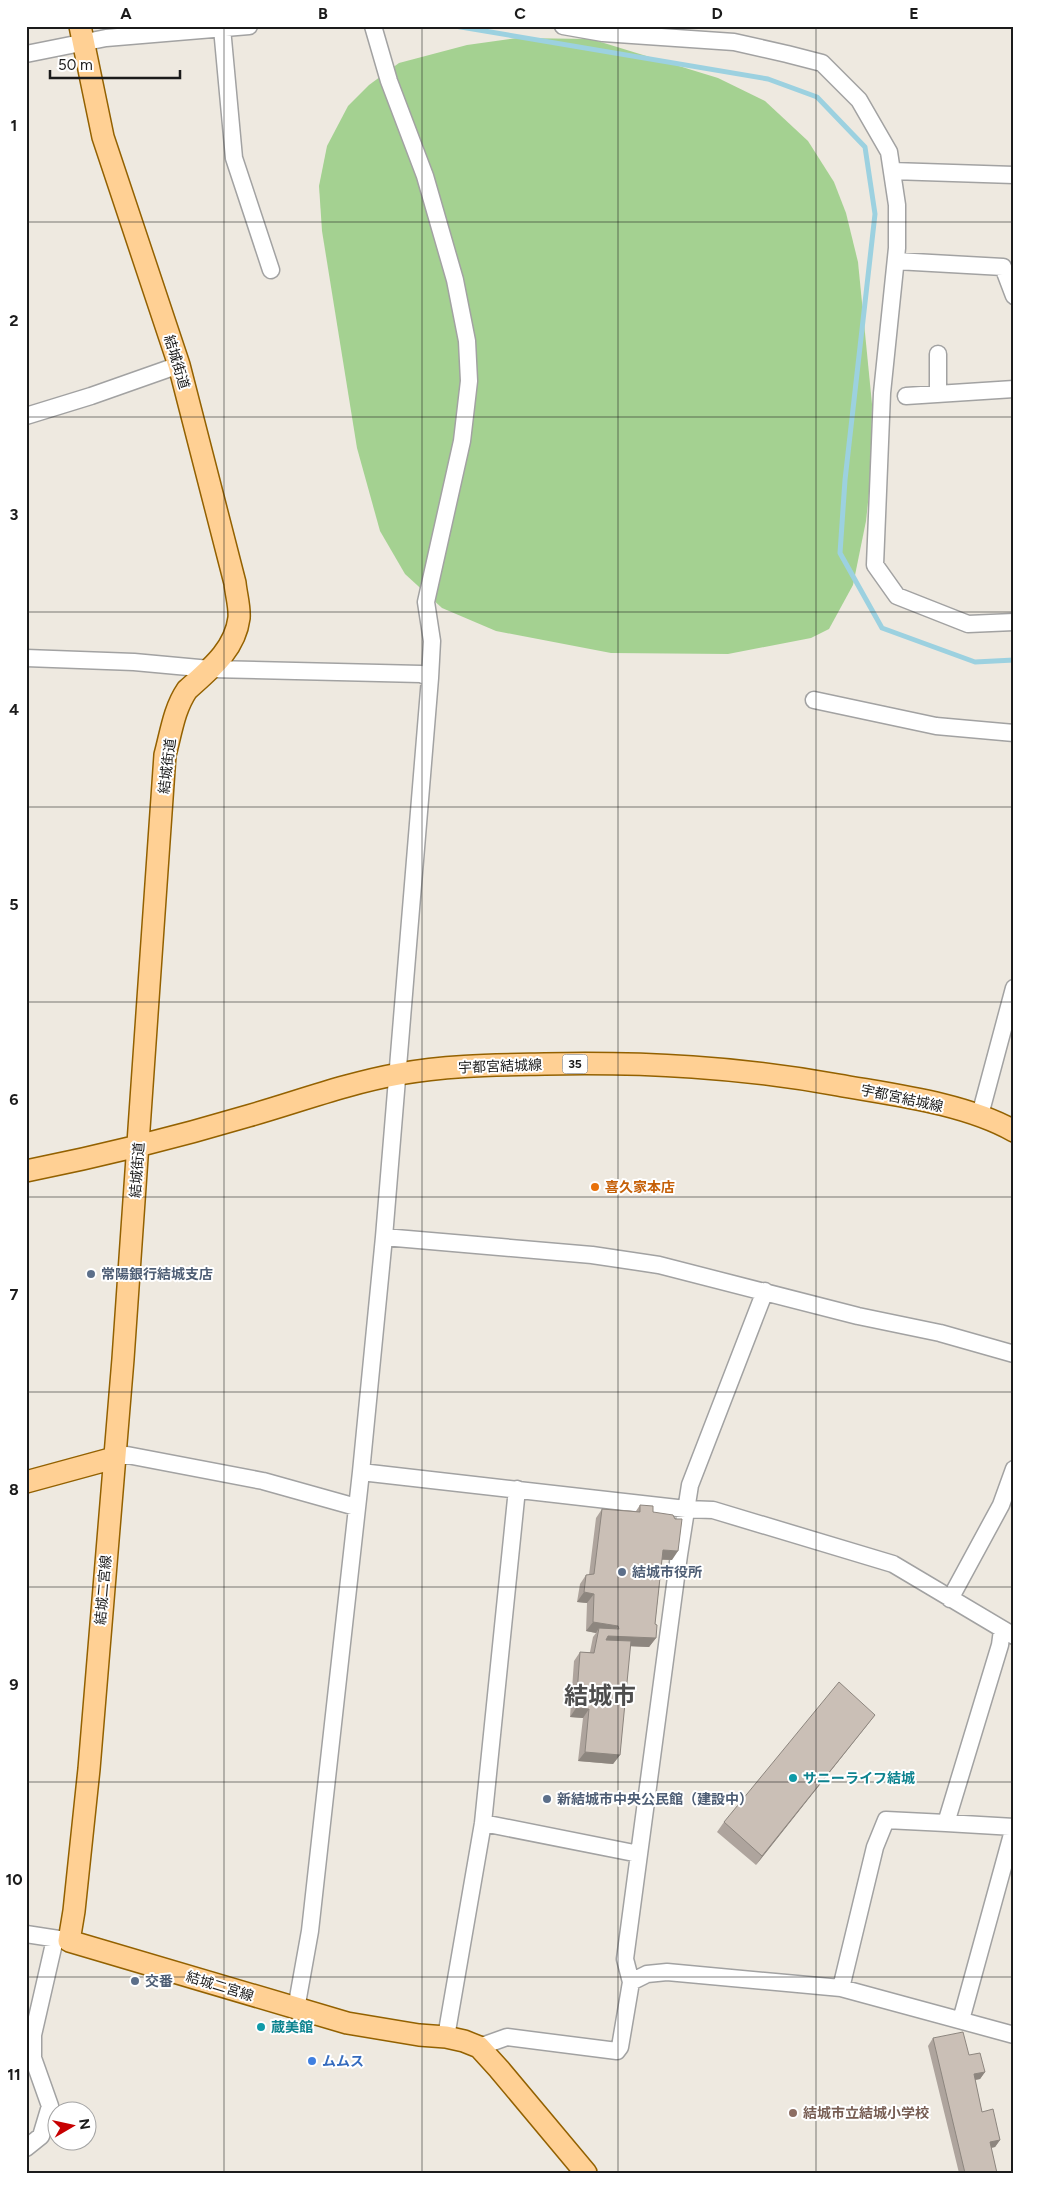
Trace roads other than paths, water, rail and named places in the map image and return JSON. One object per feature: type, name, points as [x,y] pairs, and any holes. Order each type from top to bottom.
[{"type":"main road","name":"結城街道","points":[[82,35],[103,137],[179,365],[235,583],[239,618],[234,638],[227,651],[186,690],[182,697],[165,755],[114,1458]]},
{"type":"main road","name":"宇都宮結城線","points":[[26,1171],[138,1147],[397,1074],[441,1068],[492,1065],[594,1063],[693,1066],[778,1074],[910,1098],[980,1115],[1014,1130]]},
{"type":"main road","points":[[26,1482],[114,1458]]},
{"type":"main road","name":"結城二宮線","points":[[114,1458],[89,1769],[62,1940],[106,1950],[347,2023],[419,2035],[446,2037],[479,2048],[500,2069],[586,2173]]},
{"type":"street","points":[[26,54],[82,35],[106,38],[249,26]]},
{"type":"street","points":[[296,2009],[310,1931],[361,1472],[384,1237],[430,678],[432,641],[426,602],[462,441],[469,381],[468,341],[455,280],[425,176],[389,80],[373,26]]},
{"type":"street","points":[[563,26],[603,33],[734,42],[822,63],[859,100],[889,152],[898,205],[896,261],[882,394],[875,565],[898,596],[968,624],[1014,622]]},
{"type":"street","points":[[222,28],[234,158],[270,270]]},
{"type":"street","points":[[892,171],[1014,175]]},
{"type":"street","points":[[896,261],[1003,267],[1014,296]]},
{"type":"street","points":[[938,354],[938,394]]},
{"type":"street","points":[[26,416],[91,396],[179,365]]},
{"type":"street","points":[[906,396],[1014,389]]},
{"type":"street","points":[[26,658],[134,662],[210,669],[421,674],[430,678]]},
{"type":"street","points":[[814,700],[936,726],[1014,733]]},
{"type":"street","points":[[980,1115],[1014,988]]},
{"type":"street","points":[[384,1237],[592,1255],[659,1265],[1014,1354]]},
{"type":"street","points":[[479,2048],[507,2037],[617,2051],[623,2039],[631,1982],[625,1959],[690,1485],[765,1291]]},
{"type":"street","points":[[114,1458],[127,1455],[263,1481],[356,1507]]},
{"type":"street","points":[[950,1599],[1001,1504],[1014,1469]]},
{"type":"street","points":[[361,1472],[686,1509],[713,1510],[893,1564],[1008,1633],[998,1655],[946,1823]]},
{"type":"street","points":[[446,2037],[483,1823],[517,1489]]},
{"type":"street","points":[[841,1988],[875,1847],[886,1820],[1014,1827],[961,2020]]},
{"type":"street","points":[[483,1823],[639,1854]]},
{"type":"street","points":[[26,1934],[62,1940],[33,2035],[33,2058],[50,2106],[41,2136],[26,2148]]},
{"type":"street","points":[[631,1982],[647,1974],[667,1972],[841,1988],[1014,2035]]},
{"type":"waterway","points":[[455,26],[768,79],[817,97],[865,147],[875,214],[845,480],[840,553],[882,628],[975,662],[1014,660]]},
{"type":"place","name":"喜久家本店","points":[[595,1187]]},
{"type":"place","name":"常陽銀行結城支店","points":[[91,1274]]},
{"type":"place","name":"結城市役所","points":[[622,1572]]},
{"type":"place","name":"サニーライフ結城","points":[[793,1778]]},
{"type":"place","name":"新結城市中央公民館（建設中）","points":[[547,1799]]},
{"type":"place","name":"交番","points":[[135,1981]]},
{"type":"place","name":"蔵美館","points":[[261,2027]]},
{"type":"place","name":"ムムス","points":[[312,2061]]},
{"type":"place","name":"結城市立結城小学校","points":[[793,2113]]},
{"type":"district","name":"結城市","points":[[600,1696]]}]
